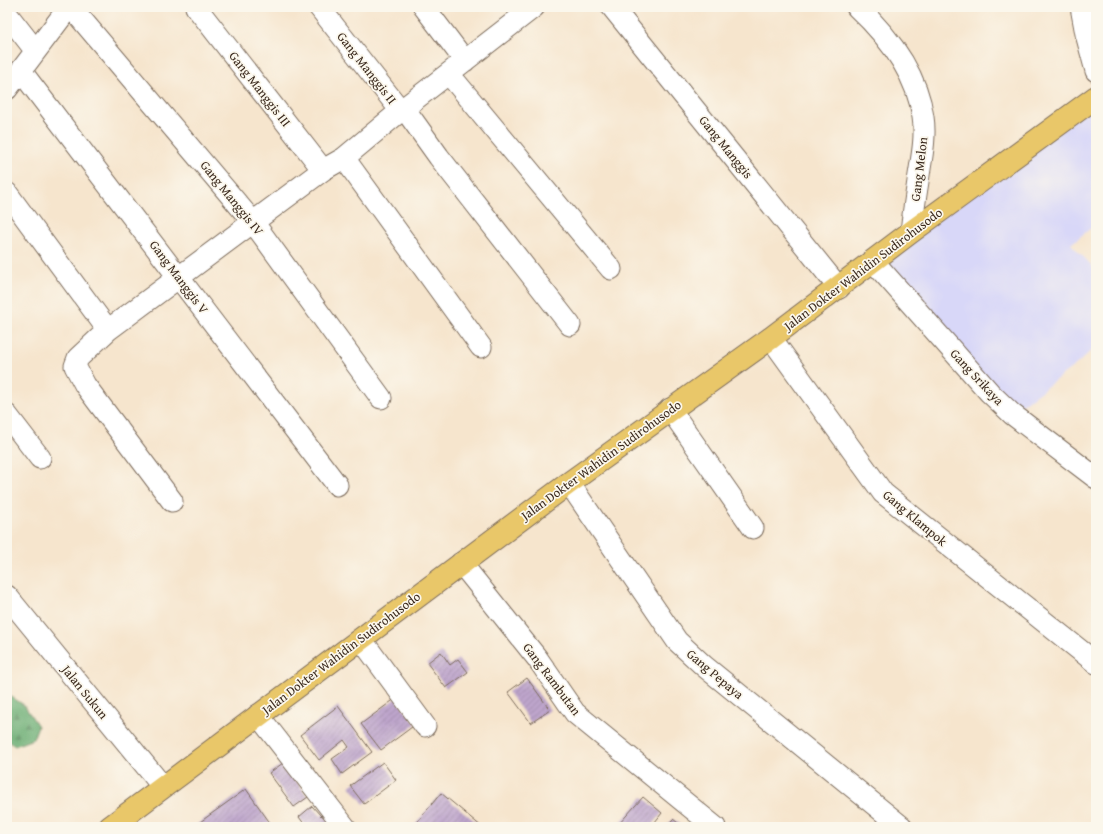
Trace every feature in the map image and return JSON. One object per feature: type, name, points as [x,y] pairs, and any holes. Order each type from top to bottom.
[{"type":"main road","name":"Jalan Dokter Wahidin Sudirohusodo","points":[[110,827],[569,483],[670,409],[771,338],[911,232],[1096,97]]},
{"type":"street","points":[[7,89],[70,7]]},
{"type":"street","name":"Gang Manggis IV","points":[[70,7],[253,222],[381,398]]},
{"type":"street","name":"Gang Manggis III","points":[[196,7],[323,170]]},
{"type":"street","name":"Gang Manggis II","points":[[319,7],[402,110],[570,325]]},
{"type":"street","points":[[424,7],[465,61]]},
{"type":"street","points":[[172,501],[86,385],[75,366],[78,358],[108,330],[323,170],[344,158],[402,110],[534,7]]},
{"type":"street","name":"Gang Manggis","points":[[612,7],[839,288]]},
{"type":"street","name":"Gang Melon","points":[[857,7],[871,20],[897,53],[915,87],[923,118],[924,148],[911,232]]},
{"type":"street","points":[[1081,7],[1086,34],[1096,71]]},
{"type":"street","points":[[7,14],[36,50]]},
{"type":"street","name":"Gang Manggis V","points":[[20,71],[180,277],[337,485]]},
{"type":"street","points":[[449,74],[611,269]]},
{"type":"street","points":[[344,158],[481,346]]},
{"type":"street","points":[[7,193],[108,330]]},
{"type":"street","name":"Gang Srikaya","points":[[874,261],[996,399],[1096,478]]},
{"type":"street","name":"Gang Klampok","points":[[771,338],[878,485],[1096,663]]},
{"type":"street","points":[[670,409],[753,528]]},
{"type":"street","points":[[7,415],[40,458]]},
{"type":"street","name":"Gang Pepaya","points":[[569,483],[672,634],[704,666],[902,827]]},
{"type":"street","name":"Gang Rambutan","points":[[461,563],[537,658],[569,705],[714,827]]},
{"type":"street","name":"Jalan Sukun","points":[[7,596],[163,787]]},
{"type":"street","points":[[361,639],[425,726]]},
{"type":"street","points":[[258,715],[345,827]]},
{"type":"shaded area","points":[[1096,104],[1096,224],[1071,244],[1096,270],[1096,346],[1078,363],[1012,413],[875,266]]},
{"type":"green space","points":[[7,694],[24,705],[38,726],[33,739],[15,746],[7,741]]},
{"type":"building","points":[[441,652],[450,665],[458,659],[468,672],[446,688],[427,663]]},
{"type":"building","points":[[527,678],[550,710],[531,723],[508,692]]},
{"type":"building","points":[[396,698],[416,724],[381,750],[361,724]]},
{"type":"building","points":[[338,706],[372,752],[342,774],[332,759],[349,747],[344,740],[319,760],[300,735]]},
{"type":"building","points":[[383,762],[396,780],[364,804],[350,786]]},
{"type":"building","points":[[283,763],[308,797],[294,807],[269,773]]},
{"type":"building","points":[[246,789],[273,827],[193,827]]},
{"type":"building","points":[[441,793],[482,827],[413,827]]},
{"type":"building","points":[[643,797],[662,813],[651,827],[620,827],[618,825]]},
{"type":"building","points":[[312,806],[321,816],[324,813],[332,827],[302,827],[305,825],[299,817]]},
{"type":"building","points":[[673,819],[683,827],[666,827]]}]
